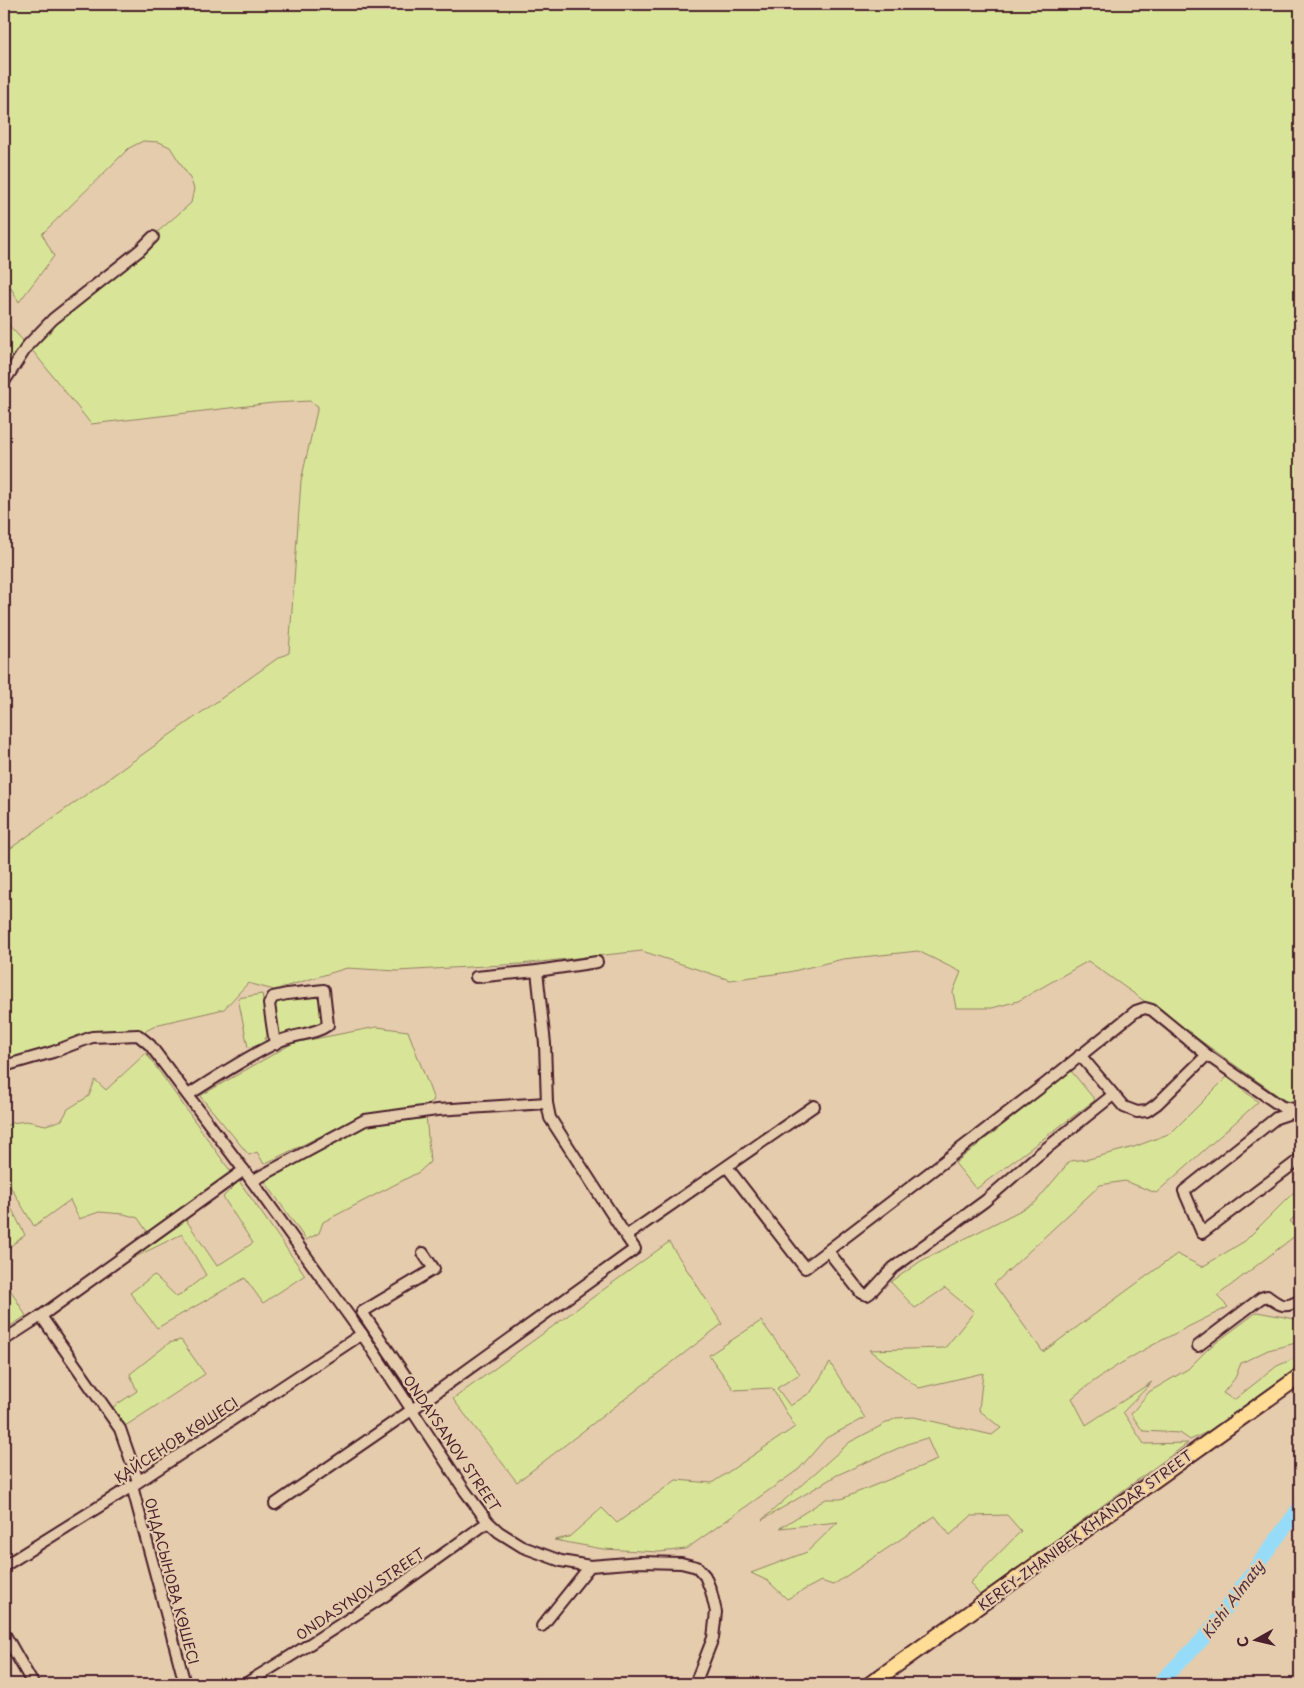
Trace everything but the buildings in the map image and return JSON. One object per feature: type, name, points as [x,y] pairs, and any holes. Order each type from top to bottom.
[{"type":"main road","name":"KEREY-ZHANIBEK KHANDAR STREET","points":[[870,1684],[1300,1376]]},
{"type":"street","points":[[4,382],[28,345],[53,319],[140,250],[153,237]]},
{"type":"street","points":[[476,977],[537,971],[597,962]]},
{"type":"street","points":[[275,1504],[423,1402],[635,1249],[550,1118],[547,1103],[545,1044],[537,971]]},
{"type":"street","points":[[188,1095],[238,1064],[275,1044],[282,1040],[321,1030],[328,1025],[324,990],[273,997],[269,1004],[275,1044]]},
{"type":"street","points":[[726,1167],[805,1268],[1136,1011],[1145,1008],[1152,1010],[1166,1020],[1207,1054],[1282,1107],[1300,1111]]},
{"type":"street","name":"ONDAYSANOV STREET","points":[[4,1066],[53,1052],[92,1037],[138,1035],[150,1045],[244,1170],[362,1334],[488,1522],[499,1532],[532,1551],[561,1561],[590,1566],[641,1562],[681,1562],[697,1567],[705,1576],[716,1612],[714,1638],[695,1684]]},
{"type":"street","points":[[1080,1055],[1124,1107],[1137,1112],[1157,1104],[1207,1054]]},
{"type":"street","points":[[828,1251],[861,1293],[867,1295],[893,1268],[985,1201],[1038,1155],[1113,1095]]},
{"type":"street","points":[[252,1181],[364,1120],[436,1110],[547,1103]]},
{"type":"street","points":[[626,1236],[814,1106]]},
{"type":"street","points":[[1300,1111],[1276,1118],[1184,1191],[1202,1233],[1300,1159]]},
{"type":"street","points":[[4,1340],[41,1316],[244,1170]]},
{"type":"street","points":[[423,1253],[434,1270],[362,1312],[423,1402]]},
{"type":"street","points":[[1198,1346],[1261,1298],[1268,1296],[1279,1305],[1292,1305],[1300,1300]]},
{"type":"street","name":"ОНДАСЫНОВА КӨШЕСІ","points":[[41,1316],[120,1429],[185,1684]]},
{"type":"street","name":"ҚАЙСЕНОВ КӨШЕСІ","points":[[4,1566],[135,1484],[362,1334]]},
{"type":"street","name":"ONDASYNOV STREET","points":[[245,1684],[386,1595],[488,1522]]},
{"type":"street","points":[[542,1626],[590,1566]]},
{"type":"street","points":[[4,1633],[33,1684]]},
{"type":"green space","points":[[4,4],[1300,4],[1300,1104],[1287,1102],[1088,961],[1018,1001],[992,1008],[956,1008],[953,992],[961,972],[918,951],[843,959],[789,972],[730,980],[642,951],[521,964],[397,971],[347,968],[274,990],[248,983],[224,1009],[159,1024],[138,1035],[92,1037],[4,1066],[4,853],[278,658],[289,653],[301,481],[318,406],[310,401],[273,403],[91,424],[28,345],[4,376],[4,320],[27,345],[191,203],[194,189],[191,180],[170,147],[159,142],[143,141],[129,148],[42,234],[54,256],[19,302],[11,288],[4,294]]},
{"type":"green space","points":[[262,994],[270,1037],[265,1038],[266,1044],[248,1047],[238,998]]},
{"type":"green space","points":[[320,994],[324,1018],[323,1024],[283,1037],[279,1036],[272,1006],[278,999]]},
{"type":"green space","points":[[377,1027],[408,1031],[434,1100],[427,1105],[359,1117],[264,1164],[257,1152],[249,1155],[200,1096],[293,1043]]},
{"type":"green space","points":[[146,1053],[231,1172],[148,1233],[138,1218],[124,1214],[99,1212],[79,1219],[70,1200],[34,1226],[4,1176],[4,1127],[12,1123],[26,1121],[46,1125],[62,1120],[68,1109],[89,1096],[95,1080],[106,1090]]},
{"type":"green space","points":[[1071,1071],[1095,1100],[976,1189],[955,1163]]},
{"type":"green space","points":[[1227,1077],[1258,1102],[1156,1193],[1125,1181],[1100,1185],[994,1284],[1043,1352],[1177,1254],[1202,1267],[1245,1241],[1300,1186],[1300,1212],[1290,1221],[1300,1232],[1217,1296],[1228,1307],[1167,1337],[1128,1359],[1072,1398],[1086,1425],[1152,1382],[1123,1412],[1144,1444],[1188,1443],[980,1595],[970,1583],[1021,1531],[1007,1515],[971,1516],[950,1535],[935,1516],[833,1585],[821,1581],[787,1599],[768,1581],[751,1573],[807,1552],[838,1522],[780,1528],[826,1499],[841,1499],[937,1460],[927,1438],[910,1443],[837,1475],[762,1520],[850,1442],[896,1418],[914,1417],[992,1435],[1001,1428],[979,1410],[983,1373],[919,1388],[870,1350],[945,1348],[974,1312],[945,1288],[915,1308],[891,1282],[921,1261],[1035,1203],[1070,1161],[1089,1159],[1134,1147],[1171,1133]]},
{"type":"green space","points":[[426,1115],[430,1162],[419,1172],[323,1222],[319,1233],[306,1240],[264,1180],[368,1125]]},
{"type":"green space","points":[[239,1181],[305,1275],[263,1303],[245,1278],[157,1328],[130,1293],[154,1275],[177,1297],[206,1275],[182,1234],[133,1258],[186,1220],[217,1266],[253,1243],[223,1197]]},
{"type":"green space","points":[[4,1194],[25,1235],[4,1251]]},
{"type":"green space","points":[[669,1242],[722,1324],[517,1482],[453,1399]]},
{"type":"green space","points":[[4,1279],[26,1316],[4,1330]]},
{"type":"green space","points":[[1257,1312],[1295,1319],[1300,1315],[1300,1342],[1268,1350],[1241,1363],[1235,1378],[1223,1393],[1234,1400],[1277,1366],[1300,1356],[1300,1366],[1209,1431],[1190,1440],[1180,1433],[1143,1431],[1131,1414],[1149,1392],[1188,1369],[1209,1348]]},
{"type":"green space","points":[[761,1321],[800,1374],[777,1388],[790,1406],[811,1392],[830,1363],[865,1418],[826,1438],[799,1469],[686,1549],[659,1552],[603,1549],[554,1540],[569,1537],[602,1508],[617,1523],[676,1480],[712,1483],[795,1427],[772,1388],[734,1390],[709,1355]]},
{"type":"green space","points":[[181,1340],[205,1374],[125,1426],[113,1407],[137,1391],[130,1374],[169,1343]]},
{"type":"waterway","name":"Kіshі Almaty","points":[[1158,1684],[1204,1638],[1300,1507]]}]
